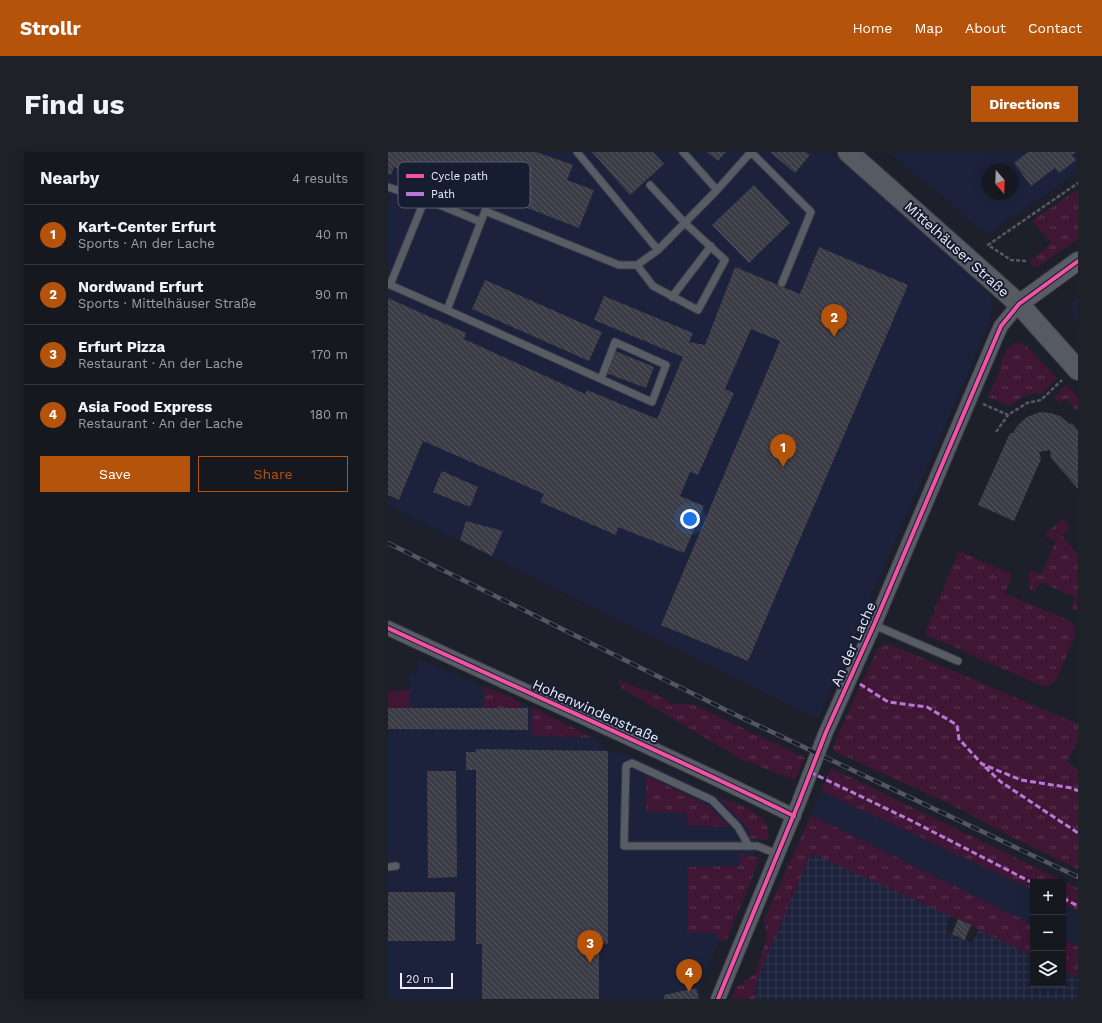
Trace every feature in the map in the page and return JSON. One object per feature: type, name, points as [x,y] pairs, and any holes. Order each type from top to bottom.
[{"type":"main road","name":"Mittelhäuser Straße","points":[[848,152],[1019,304],[1071,374]]},
{"type":"street","points":[[1019,304],[1078,260]]},
{"type":"street","name":"An der Lache","points":[[718,999],[794,816],[826,732],[874,624],[1001,326],[1019,304]]},
{"type":"street","name":"Hohenwindenstraße","points":[[388,628],[650,747],[794,816]]},
{"type":"lane","points":[[577,152],[658,250]]},
{"type":"lane","points":[[683,152],[716,190]]},
{"type":"lane","points":[[447,310],[485,211],[618,265],[637,265],[658,250],[751,152],[811,212],[782,283]]},
{"type":"lane","points":[[637,265],[652,286],[698,310],[725,260],[685,223],[650,185]]},
{"type":"lane","points":[[388,188],[398,191]]},
{"type":"lane","points":[[421,208],[389,285],[652,402],[666,364],[615,342],[601,379]]},
{"type":"lane","points":[[447,208],[481,222]]},
{"type":"lane","points":[[672,297],[711,246]]},
{"type":"lane","points":[[874,624],[958,661]]},
{"type":"lane","points":[[749,846],[738,827],[712,800],[632,762],[626,766],[624,846],[749,846],[757,846],[778,854]]},
{"type":"lane","points":[[388,866],[396,866]]},
{"type":"path","points":[[1026,262],[1011,260],[988,245],[1078,183]]},
{"type":"path","points":[[996,432],[1008,415],[1027,403],[1042,400],[1071,374]]},
{"type":"path","points":[[981,403],[1008,415]]},
{"type":"shaded area","points":[[388,152],[830,152],[946,251],[990,294],[993,305],[990,322],[818,719],[388,506]]},
{"type":"shaded area","points":[[888,152],[1078,152],[1078,172],[987,234]]},
{"type":"shaded area","points":[[1078,298],[1078,323],[1073,318],[1073,309],[1070,304]]},
{"type":"shaded area","points":[[419,659],[532,707],[594,738],[608,751],[625,753],[750,810],[763,831],[699,990],[701,999],[388,999],[388,691],[410,690],[410,675],[417,675]]},
{"type":"shaded area","points":[[821,791],[1030,889],[1030,924],[811,815]]},
{"type":"shaded area","points":[[811,853],[951,916],[945,931],[972,943],[979,930],[1030,955],[1030,987],[1066,987],[1066,971],[1078,977],[1078,999],[756,999],[754,991],[762,967]]},
{"type":"shaded area","points":[[1066,905],[1078,911],[1078,947],[1066,941]]},
{"type":"green space","points":[[1078,189],[1078,239],[1039,266],[1033,267],[1029,262],[1051,243],[1032,221]]},
{"type":"green space","points":[[1018,342],[1026,346],[1057,378],[1042,394],[1029,394],[1009,406],[988,397],[1002,365],[1001,361],[1010,347]]},
{"type":"green space","points":[[1066,384],[1078,398],[1078,413],[1066,398],[1060,403],[1054,398]]},
{"type":"green space","points":[[1063,519],[1070,528],[1061,535],[1078,555],[1077,611],[1071,608],[1075,597],[1040,582],[1035,592],[1030,589],[1028,576],[1030,571],[1041,575],[1056,541],[1045,536],[1048,531]]},
{"type":"green space","points":[[959,551],[1012,574],[1005,594],[1071,621],[1076,633],[1055,682],[1045,687],[962,651],[963,650],[927,636],[925,632]]},
{"type":"green space","points":[[889,644],[1078,724],[1078,740],[1067,762],[1078,770],[1078,869],[1022,842],[954,806],[832,750],[878,648]]},
{"type":"green space","points":[[617,679],[664,698],[671,704],[693,704],[805,758],[795,780],[741,759],[623,689]]},
{"type":"green space","points":[[484,686],[520,702],[520,708],[484,708]]},
{"type":"green space","points":[[410,690],[410,708],[388,708],[388,691]]},
{"type":"green space","points":[[532,707],[594,738],[532,735]]},
{"type":"green space","points":[[831,768],[1059,879],[1030,879],[1030,889],[821,791]]},
{"type":"green space","points":[[646,775],[707,805],[730,827],[687,825],[686,813],[646,812]]},
{"type":"green space","points":[[717,796],[743,806],[760,816],[765,822],[768,830],[768,839],[763,840],[750,838],[748,828]]},
{"type":"green space","points":[[811,815],[1030,924],[1030,955],[971,925],[811,853],[762,967],[754,991],[756,999],[732,999],[735,988],[755,974],[767,938],[764,920]]},
{"type":"green space","points":[[740,854],[760,858],[726,942],[717,939],[719,933],[687,932],[687,867],[739,866]]},
{"type":"green space","points":[[1066,882],[1078,888],[1078,911],[1066,905]]},
{"type":"green space","points":[[1066,941],[1078,947],[1078,977],[1066,971]]},
{"type":"building","points":[[388,152],[536,152],[573,165],[567,180],[594,190],[579,228],[528,208],[530,208],[530,162],[398,162],[398,169],[394,167],[391,175],[388,174]]},
{"type":"building","points":[[592,152],[653,152],[664,164],[630,195]]},
{"type":"building","points":[[707,152],[726,152],[718,161]]},
{"type":"building","points":[[770,152],[806,152],[810,155],[795,173]]},
{"type":"building","points":[[1028,152],[1076,152],[1072,155],[1076,160],[1059,173],[1055,168],[1031,186],[1018,168],[1018,164],[1014,163]]},
{"type":"building","points":[[754,185],[790,223],[749,263],[712,225]]},
{"type":"building","points":[[819,247],[908,285],[748,661],[661,625],[780,341],[751,329],[725,389],[734,393],[698,475],[690,472],[680,496],[704,506],[684,553],[618,527],[616,535],[540,502],[544,494],[423,441],[399,500],[388,495],[388,298],[466,333],[464,339],[585,394],[587,390],[657,419],[683,357],[594,320],[604,296],[693,333],[689,342],[705,345],[735,267],[800,294]]},
{"type":"building","points":[[485,280],[602,332],[589,361],[472,309]]},
{"type":"building","points":[[615,351],[654,367],[646,388],[606,373]]},
{"type":"building","points":[[1040,412],[1060,416],[1069,424],[1072,423],[1078,430],[1078,489],[1051,458],[1050,450],[1039,452],[1041,459],[1014,521],[978,505],[1010,433],[1013,433],[1018,425],[1027,417]]},
{"type":"building","points":[[442,471],[478,487],[470,507],[433,492]]},
{"type":"building","points":[[466,521],[503,531],[492,556],[460,540]]},
{"type":"building","points":[[388,708],[528,708],[528,730],[388,729]]},
{"type":"building","points":[[476,749],[608,751],[608,944],[599,943],[599,999],[482,999],[482,944],[476,944],[476,770],[466,770],[466,752],[476,752]]},
{"type":"building","points":[[427,771],[456,771],[457,877],[428,878]]},
{"type":"building","points":[[388,892],[455,892],[455,941],[388,941]]},
{"type":"building","points":[[958,919],[971,925],[965,940],[952,934]]},
{"type":"building","points":[[696,988],[699,999],[664,999],[664,995]]},
{"type":"railway","points":[[388,543],[736,715],[1078,877]]},
{"type":"marked path","points":[[860,684],[888,702],[927,707],[957,725],[959,739],[982,764],[1021,780],[1072,788],[1078,791]]},
{"type":"marked path","points":[[985,767],[1001,782],[1078,833]]},
{"type":"marked path","points":[[810,772],[910,820],[1030,881]]},
{"type":"marked path","points":[[1066,900],[1078,906]]},
{"type":"cycle path","points":[[718,999],[799,802],[826,732],[874,625],[1001,326],[1019,304],[1078,261]]},
{"type":"cycle path","points":[[388,628],[642,744],[794,816]]},
{"type":"place","name":"Nordwand Erfurt","points":[[834,337]]},
{"type":"place","name":"Kart-Center Erfurt","points":[[783,467]]},
{"type":"place","name":"Erfurt Pizza","points":[[590,963]]},
{"type":"place","name":"Asia Food Express","points":[[689,992]]}]
